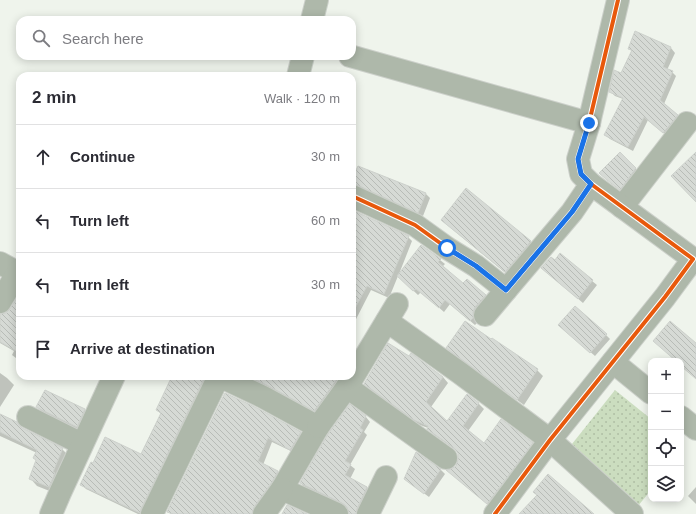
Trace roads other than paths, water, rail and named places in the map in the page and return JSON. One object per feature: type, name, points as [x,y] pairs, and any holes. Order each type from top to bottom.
[{"type":"street","points":[[313,16],[316,0]]},
{"type":"street","points":[[495,514],[550,440],[665,297],[694,257],[622,207],[591,184],[581,174],[578,159],[589,123],[618,0]]},
{"type":"street","points":[[356,58],[589,123]]},
{"type":"street","points":[[299,72],[302,60]]},
{"type":"street","points":[[622,207],[687,123]]},
{"type":"street","points":[[486,315],[572,212],[591,184]]},
{"type":"street","points":[[356,198],[415,225],[447,248],[476,266],[506,290]]},
{"type":"street","points":[[0,302],[13,270]]},
{"type":"street","points":[[356,372],[392,312],[460,373],[550,440],[632,514]]},
{"type":"street","points":[[613,362],[648,391]]},
{"type":"street","points":[[51,514],[112,380]]},
{"type":"street","points":[[152,514],[217,380]]},
{"type":"street","points":[[240,380],[255,383],[318,427]]},
{"type":"street","points":[[264,514],[282,489],[318,427],[351,380]]},
{"type":"street","points":[[347,387],[446,458]]},
{"type":"street","points":[[28,417],[82,444]]},
{"type":"street","points":[[368,514],[386,478]]},
{"type":"street","points":[[282,489],[327,512]]}]
